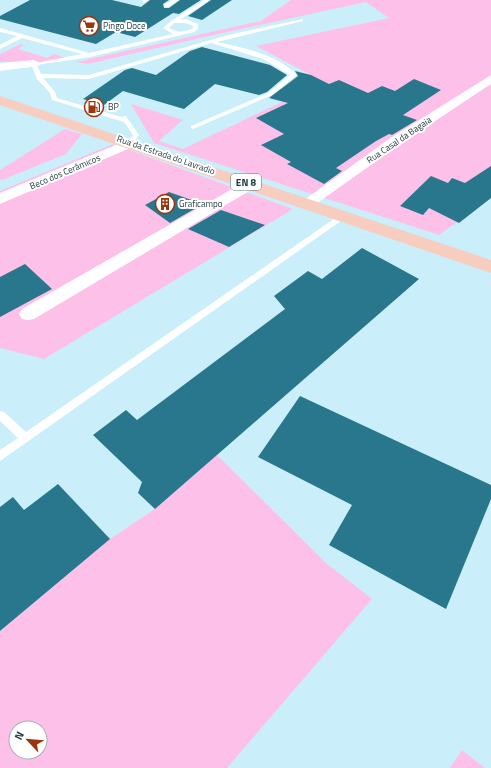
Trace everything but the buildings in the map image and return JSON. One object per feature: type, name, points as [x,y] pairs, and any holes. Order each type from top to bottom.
[{"type":"main road","name":"Rua da Estrada do Lavradio","points":[[0,100],[308,203],[491,267]]},
{"type":"street","points":[[0,66],[34,64]]},
{"type":"street","name":"Rua Casal da Bagaia","points":[[308,203],[394,142],[491,79]]},
{"type":"street","name":"Beco dos Cerâmicos","points":[[0,199],[130,143]]},
{"type":"street","points":[[28,314],[251,184]]},
{"type":"lane","points":[[166,6],[176,0]]},
{"type":"lane","points":[[139,42],[166,28],[169,24],[207,0]]},
{"type":"lane","points":[[39,76],[89,77],[210,41],[301,20]]},
{"type":"lane","points":[[130,143],[136,135],[121,112],[53,93],[39,76],[34,64],[90,55],[139,42],[182,33],[193,30],[196,25],[186,21],[175,21]]},
{"type":"lane","points":[[166,28],[171,31],[182,33]]},
{"type":"lane","points":[[0,30],[90,55]]},
{"type":"lane","points":[[0,47],[22,36]]},
{"type":"lane","points":[[193,127],[270,94],[294,74],[285,67],[250,51],[210,41]]},
{"type":"lane","points":[[0,456],[344,216]]},
{"type":"lane","points":[[0,415],[25,438]]},
{"type":"shaded area","points":[[291,0],[491,0],[491,198],[439,235],[154,143],[131,104],[183,120],[159,141],[183,149],[324,82],[256,46],[389,18],[366,2],[88,64],[76,62],[261,21]]},
{"type":"shaded area","points":[[21,44],[24,45],[18,49],[47,58],[54,54],[68,59],[47,64],[0,62],[0,54]]},
{"type":"shaded area","points":[[65,129],[82,134],[66,154],[2,180],[0,179],[0,170]]},
{"type":"shaded area","points":[[113,144],[293,209],[44,359],[0,348],[0,191]]},
{"type":"shaded area","points":[[217,455],[327,564],[372,599],[227,768],[0,768],[0,631],[110,539],[155,509]]},
{"type":"shaded area","points":[[462,750],[485,768],[450,768]]},
{"type":"place","name":"Pingo Doce","points":[[89,26]]},
{"type":"place","name":"BP","points":[[94,107]]},
{"type":"place","name":"Graficampo","points":[[165,204]]}]
